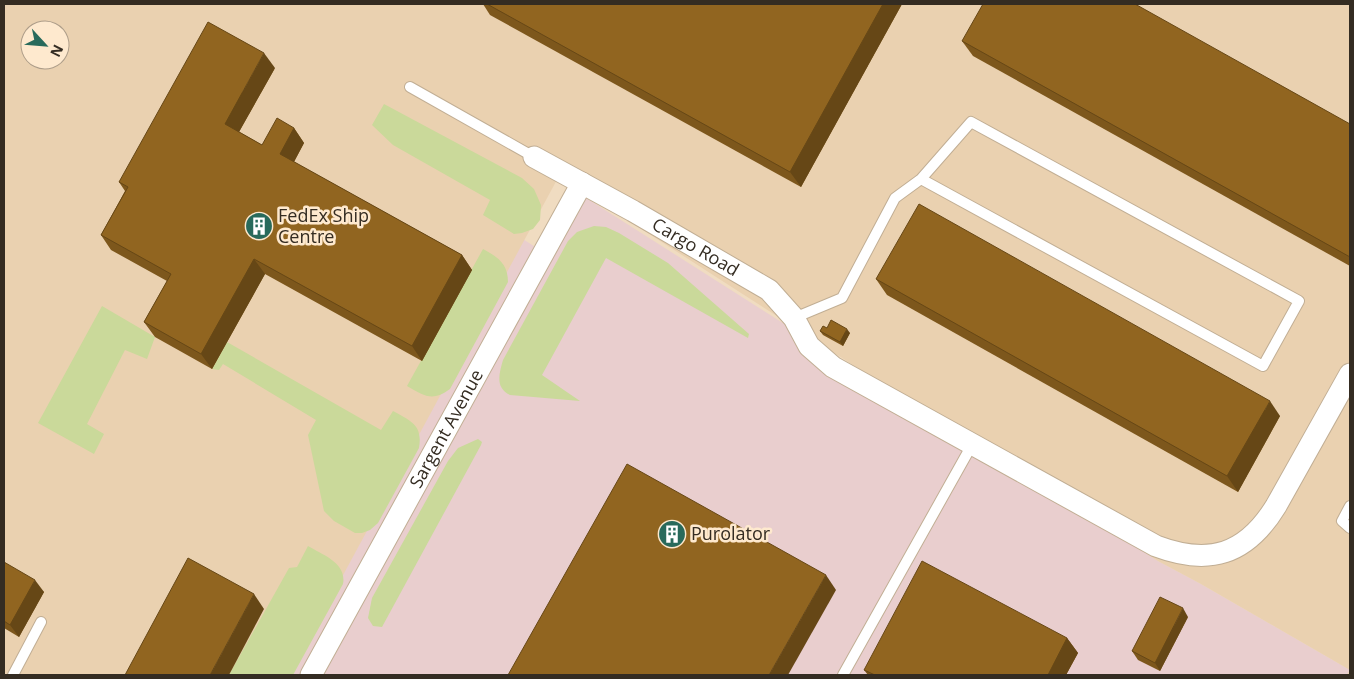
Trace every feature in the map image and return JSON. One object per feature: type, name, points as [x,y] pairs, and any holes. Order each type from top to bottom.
[{"type":"street","name":"Cargo Road","points":[[534,157],[769,290],[794,318],[809,346],[833,366],[1156,546],[1187,556],[1212,555],[1229,551],[1267,522],[1350,374]]},
{"type":"street","name":"Sargent Avenue","points":[[311,675],[582,183]]},
{"type":"lane","points":[[410,87],[534,157]]},
{"type":"lane","points":[[794,318],[842,298],[895,198],[922,179],[971,122],[1299,301],[1263,366],[922,179]]},
{"type":"lane","points":[[843,675],[973,444]]},
{"type":"lane","points":[[1350,506],[1342,521],[1350,528]]},
{"type":"lane","points":[[13,675],[41,622]]},
{"type":"shaded area","points":[[4,4],[1350,4],[1350,670],[1158,561],[559,176],[289,675],[4,675]]},
{"type":"shaded area","points":[[235,4],[498,223],[551,257],[583,196],[1158,561],[1350,670],[1347,675],[4,675]]},
{"type":"green space","points":[[384,104],[522,178],[534,189],[541,205],[540,220],[533,229],[514,234],[483,215],[490,200],[393,145],[372,125]]},
{"type":"green space","points":[[594,226],[606,227],[619,233],[668,263],[749,334],[748,338],[606,258],[542,375],[580,401],[510,395],[505,392],[499,380],[503,360],[568,241],[577,232]]},
{"type":"green space","points":[[483,249],[501,262],[506,270],[508,282],[450,389],[438,395],[424,395],[407,386]]},
{"type":"green space","points":[[102,306],[155,337],[147,359],[125,350],[87,424],[104,434],[94,454],[38,423]]},
{"type":"green space","points":[[227,342],[381,430],[393,411],[414,425],[419,434],[419,448],[378,523],[370,530],[355,533],[334,521],[324,511],[308,435],[316,420],[223,364],[219,370],[212,369]]},
{"type":"green space","points":[[478,439],[482,442],[481,445],[382,627],[373,626],[368,618],[372,598],[448,461],[458,448]]},
{"type":"green space","points":[[308,546],[327,556],[338,565],[343,577],[343,584],[293,675],[229,675],[289,568],[297,567]]},
{"type":"building","points":[[487,4],[883,4],[790,172]]},
{"type":"building","points":[[983,4],[1135,4],[1350,124],[1350,257],[962,41]]},
{"type":"building","name":"FedEx Ship Centre","points":[[208,22],[264,53],[225,124],[262,145],[277,118],[294,128],[280,154],[462,255],[412,346],[254,259],[201,354],[144,322],[171,274],[101,235],[128,187],[119,182]]},
{"type":"building","points":[[919,204],[1270,401],[1227,476],[876,279]]},
{"type":"building","points":[[831,320],[847,329],[840,342],[820,331],[823,326],[827,328]]},
{"type":"building","name":"Purolator","points":[[627,464],[826,575],[769,675],[508,675]]},
{"type":"building","points":[[188,558],[254,594],[210,675],[125,675]]},
{"type":"building","points":[[922,561],[1067,638],[1048,675],[875,675],[864,670]]},
{"type":"building","points":[[4,562],[35,580],[10,625],[4,621]]},
{"type":"building","points":[[1160,597],[1183,608],[1155,663],[1132,651]]},
{"type":"place","name":"FedEx Ship Centre","points":[[259,226]]},
{"type":"place","name":"Purolator","points":[[672,534]]}]
